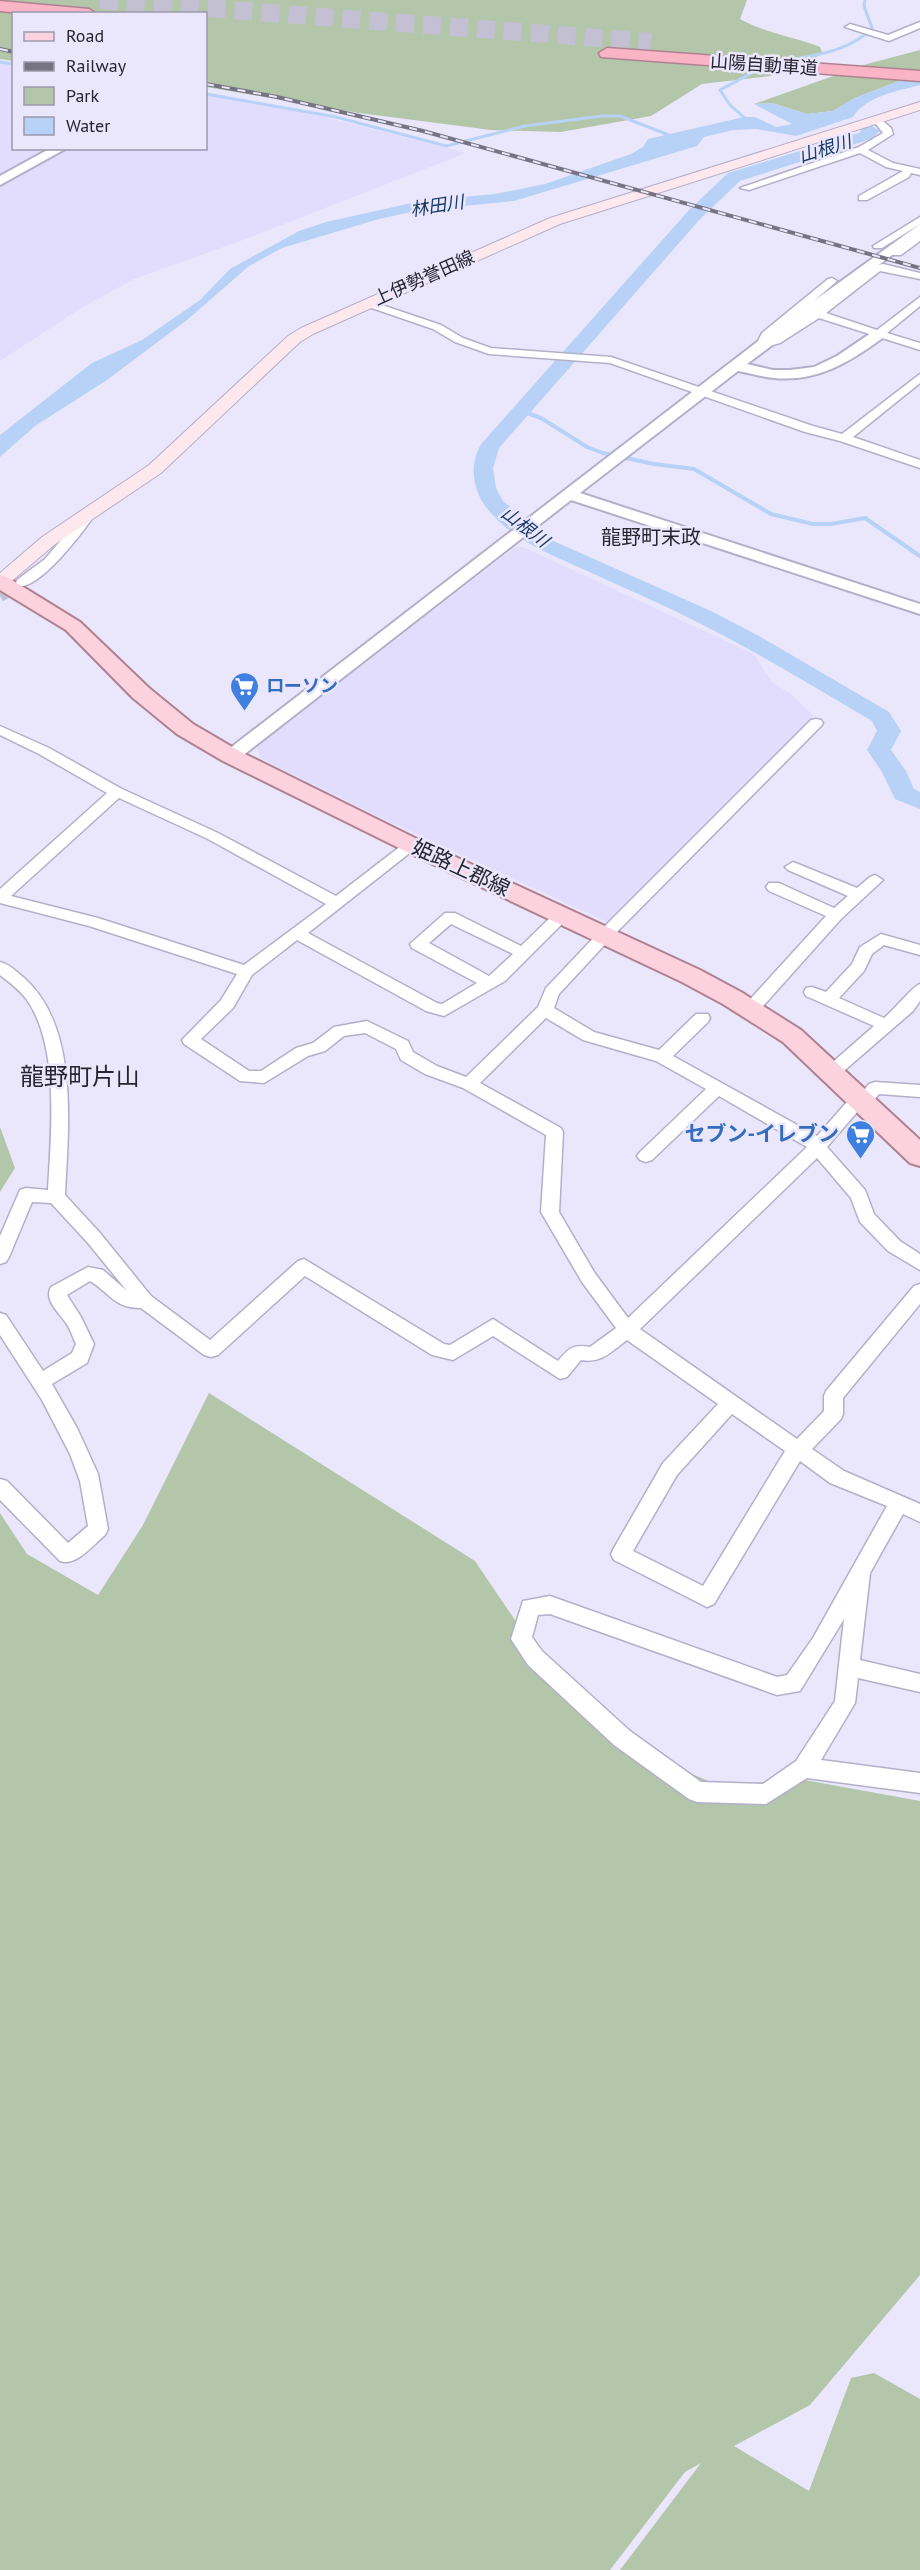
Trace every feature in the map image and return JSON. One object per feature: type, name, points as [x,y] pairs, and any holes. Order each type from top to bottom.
[{"type":"highway","points":[[0,6],[67,12]]},
{"type":"highway","name":"山陽自動車道","points":[[651,42],[920,62]]},
{"type":"highway","name":"山陽自動車道","points":[[607,53],[920,76]]},
{"type":"main road","name":"上伊勢誉田線","points":[[6,582],[48,541],[155,469],[294,339],[367,303],[555,221],[920,106]]},
{"type":"main road","name":"姫路上郡線","points":[[6,582],[74,626],[141,693],[185,729],[231,756],[411,845],[691,976],[792,1036],[920,1156]]},
{"type":"street","points":[[850,27],[889,38],[920,25]]},
{"type":"street","points":[[745,188],[863,149],[888,134],[888,130],[877,119]]},
{"type":"street","points":[[863,149],[861,150],[890,165],[914,170]]},
{"type":"street","points":[[0,181],[57,150]]},
{"type":"street","points":[[862,198],[914,170]]},
{"type":"street","points":[[878,246],[920,220]]},
{"type":"street","points":[[231,756],[762,345],[920,228]]},
{"type":"street","points":[[897,253],[920,236]]},
{"type":"street","points":[[762,345],[776,341],[818,314],[877,268],[884,267],[920,276]]},
{"type":"street","points":[[762,345],[766,335],[832,281]]},
{"type":"street","points":[[367,303],[437,327],[466,343],[489,351],[611,360],[809,429],[844,438],[920,464]]},
{"type":"street","points":[[736,366],[775,374],[813,372],[833,366],[918,305]]},
{"type":"street","points":[[818,314],[920,347]]},
{"type":"street","points":[[844,438],[915,387],[920,376]]},
{"type":"street","points":[[571,495],[920,609]]},
{"type":"street","points":[[469,1084],[545,1010],[552,992],[605,935],[816,723]]},
{"type":"street","points":[[0,730],[44,751],[117,792],[213,836],[338,903]]},
{"type":"street","points":[[0,897],[117,792]]},
{"type":"street","points":[[411,845],[246,971],[227,1004],[190,1040],[246,1077],[264,1077],[302,1052],[319,1047],[340,1031],[367,1027],[402,1045],[407,1056],[423,1065],[469,1084],[555,1132],[550,1212],[588,1277],[627,1330],[837,1477],[899,1502],[920,1514]]},
{"type":"street","points":[[793,867],[857,894]]},
{"type":"street","points":[[750,1010],[836,915],[874,880]]},
{"type":"street","points":[[774,887],[836,915]]},
{"type":"street","points":[[0,897],[93,922],[246,971]]},
{"type":"street","points":[[297,933],[432,1007],[444,1010],[490,983],[562,915]]},
{"type":"street","points":[[490,983],[418,944],[450,918],[523,953]]},
{"type":"street","points":[[829,999],[858,967],[866,951],[881,939],[920,951]]},
{"type":"street","points":[[0,967],[34,998],[46,1021],[60,1104],[56,1197]]},
{"type":"street","points":[[832,1072],[886,1025],[913,1010],[920,989]]},
{"type":"street","points":[[812,992],[886,1025]]},
{"type":"street","points":[[545,1010],[589,1036],[662,1057],[810,1139],[859,1195],[866,1217],[894,1246],[920,1263]]},
{"type":"street","points":[[662,1057],[702,1018]]},
{"type":"street","points":[[646,1156],[717,1088]]},
{"type":"street","points":[[0,1257],[26,1195],[56,1197],[94,1238],[145,1301],[211,1350],[304,1266],[439,1350],[453,1353],[493,1326],[560,1372],[577,1353],[593,1356],[627,1330],[817,1147],[852,1107],[863,1102],[875,1088],[920,1091]]},
{"type":"street","points":[[40,1382],[80,1358],[85,1344],[75,1322],[58,1298],[57,1292],[61,1287],[88,1274],[97,1275],[118,1295],[131,1301],[145,1301]]},
{"type":"street","points":[[730,1404],[670,1469],[621,1554],[707,1598],[797,1450],[834,1414],[833,1396],[920,1291]]},
{"type":"street","points":[[0,1320],[40,1382],[75,1443],[89,1476],[98,1529],[67,1556],[0,1487]]},
{"type":"street","points":[[860,1573],[845,1703],[804,1768],[766,1794],[697,1792],[622,1738],[535,1658],[521,1639],[530,1607],[550,1605],[777,1686],[793,1684],[820,1644],[899,1502]]},
{"type":"street","points":[[849,1667],[920,1683]]},
{"type":"street","points":[[804,1768],[836,1770],[920,1783]]},
{"type":"shaded area","points":[[0,63],[12,65],[12,150],[207,150],[207,95],[305,112],[466,153],[243,240],[134,279],[81,308],[0,361]]},
{"type":"shaded area","points":[[516,547],[523,547],[754,654],[772,682],[792,695],[813,715],[811,721],[607,922],[381,818],[260,758],[257,746]]},
{"type":"green space","points":[[0,0],[747,0],[740,19],[759,28],[820,47],[823,54],[771,76],[702,84],[651,116],[561,132],[491,130],[359,113],[207,87],[207,12],[12,12],[12,61],[0,59]]},
{"type":"green space","points":[[920,50],[920,73],[855,98],[833,111],[807,114],[772,103],[754,104],[867,64]]},
{"type":"green space","points":[[0,1127],[15,1168],[0,1192]]},
{"type":"green space","points":[[209,1393],[475,1561],[552,1675],[621,1745],[721,1786],[799,1779],[920,1801],[920,2275],[810,2405],[734,2446],[809,2491],[851,2378],[874,2373],[920,2399],[920,2570],[620,2570],[701,2463],[685,2472],[610,2570],[0,2570],[0,1513],[27,1554],[98,1595],[143,1525]]},
{"type":"water","name":"林田川","points":[[920,73],[920,85],[883,95],[866,104],[853,117],[796,136],[756,129],[733,130],[704,137],[697,146],[514,201],[421,210],[379,219],[282,248],[249,266],[187,320],[107,380],[35,426],[0,457],[0,435],[92,363],[142,340],[200,300],[230,269],[299,231],[326,222],[421,201],[495,194],[545,184],[631,154],[643,147],[648,139],[744,117],[755,117],[776,127],[792,124],[754,104],[772,103],[807,114],[833,111],[855,98]]},
{"type":"waterway","points":[[777,62],[828,52],[863,36],[872,28],[864,6],[865,0]]},
{"type":"waterway","points":[[0,62],[12,64]]},
{"type":"waterway","points":[[748,121],[730,105],[720,90],[765,66]]},
{"type":"waterway","points":[[207,94],[336,117],[446,146],[525,126],[602,116],[620,116],[674,137]]},
{"type":"waterway","name":"山根川","points":[[865,127],[872,131],[865,136],[734,177],[695,214],[489,447],[483,468],[486,488],[494,504],[512,521],[542,543],[703,616],[751,641],[881,717],[889,731],[879,750],[894,771],[904,794],[920,801]]},
{"type":"waterway","points":[[522,411],[541,418],[587,447],[603,453],[654,464],[694,469],[771,514],[813,524],[831,524],[865,518],[920,556]]},
{"type":"tunnel","points":[[100,0],[651,42]]},
{"type":"tunnel","points":[[0,596],[22,583]]},
{"type":"railway","points":[[0,49],[12,52]]},
{"type":"railway","points":[[207,84],[277,97],[423,131],[920,268]]},
{"type":"place","name":"ローソン","points":[[245,712]]},
{"type":"place","name":"セブン-イレブン","points":[[860,1160]]},
{"type":"district","name":"龍野町末政","points":[[651,537]]},
{"type":"district","name":"龍野町片山","points":[[80,1077]]}]
